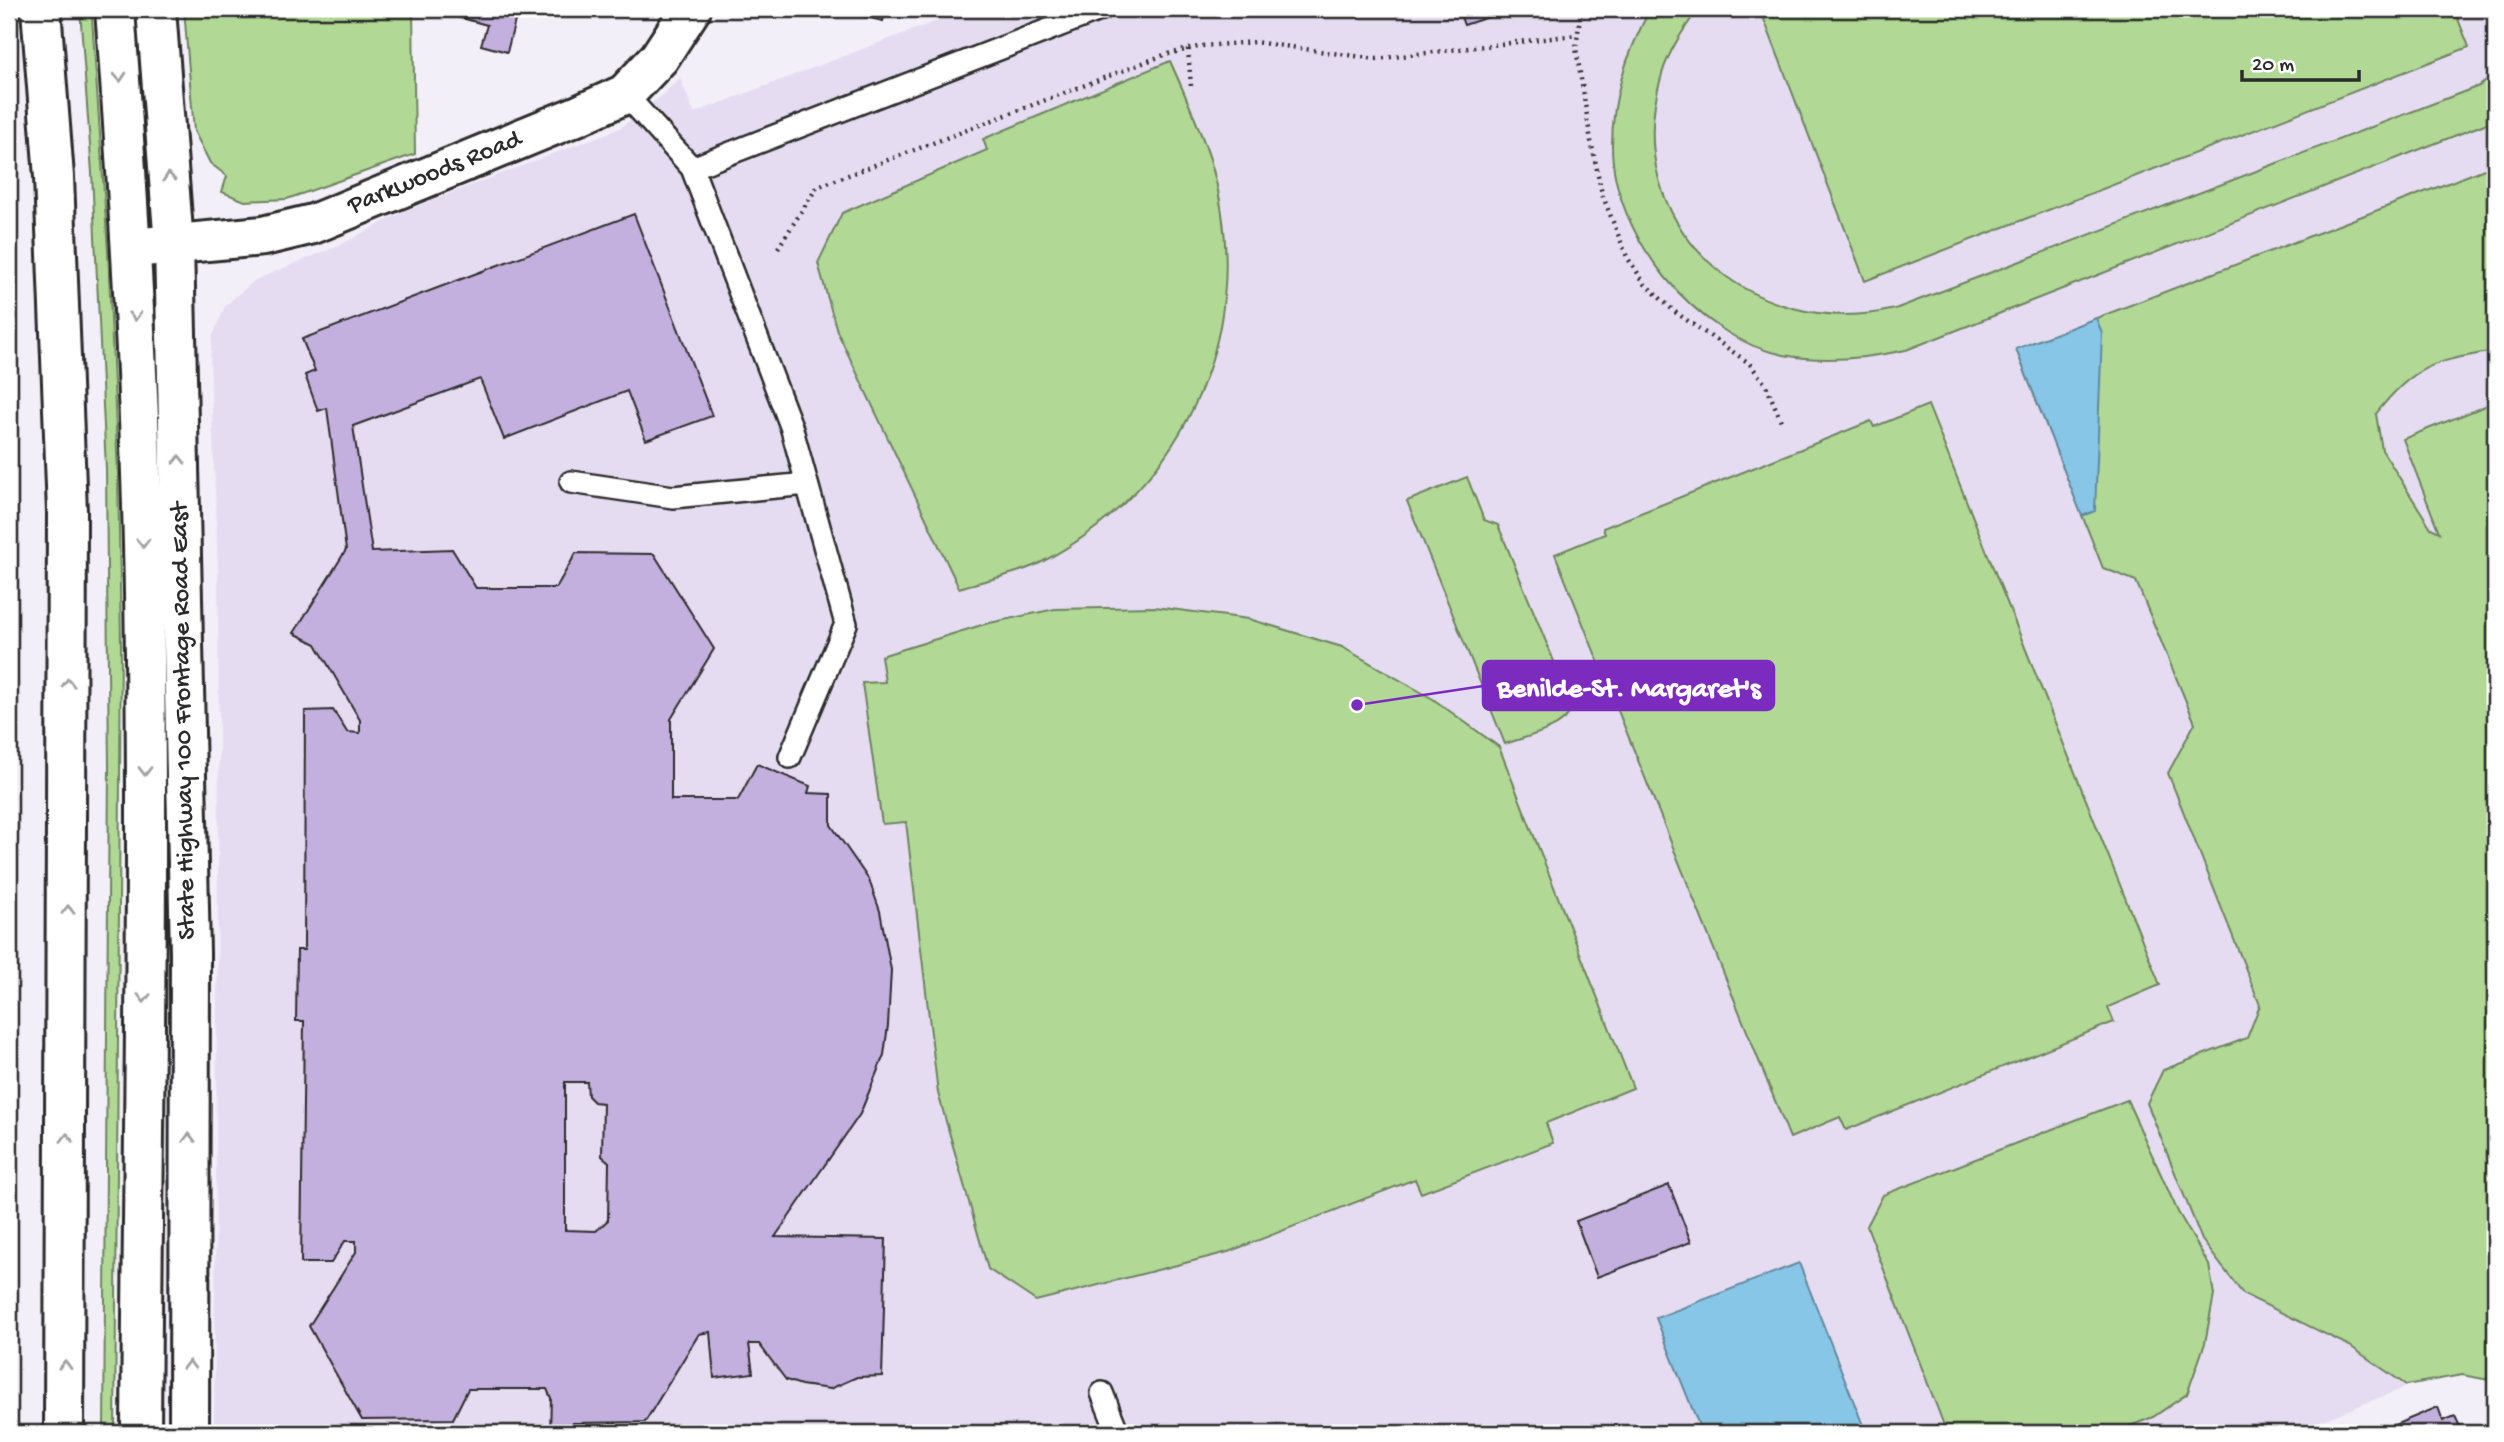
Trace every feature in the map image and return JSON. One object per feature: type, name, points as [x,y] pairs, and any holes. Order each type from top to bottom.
[{"type":"main road","points":[[41,9],[54,190],[67,512],[64,1433]]},
{"type":"main road","name":"State Highway 100 Frontage Road East","points":[[115,9],[132,248],[143,545],[145,857],[141,1433]]},
{"type":"main road","name":"State Highway 100 Frontage Road East","points":[[156,9],[174,245],[190,953],[188,1433]]},
{"type":"main road","name":"Parkwoods Road","points":[[132,248],[263,236],[313,224],[625,94],[659,58],[691,9]]},
{"type":"lane","points":[[692,168],[1102,9]]},
{"type":"lane","points":[[625,94],[692,168],[791,426],[846,624],[790,757]]},
{"type":"lane","points":[[571,482],[673,497],[807,484]]},
{"type":"lane","points":[[1102,1393],[1118,1433]]},
{"type":"path","points":[[1581,9],[1576,36],[1580,75],[1602,194],[1627,257],[1644,284],[1675,312],[1749,363],[1766,384],[1781,421]]},
{"type":"path","points":[[778,248],[817,187],[1164,55],[1188,49],[1255,42],[1376,59],[1576,36]]},
{"type":"path","points":[[1188,49],[1191,86]]},
{"type":"shaded area","points":[[968,9],[2495,9],[2495,402],[2403,439],[2495,670],[2495,1352],[2290,1433],[214,1433],[219,740],[218,572],[210,360],[212,338],[225,306],[255,280],[340,245],[402,212],[620,128],[680,78],[694,113]]},
{"type":"green space","points":[[80,9],[91,9],[92,18],[108,251],[118,474],[121,644],[115,1433],[104,1433],[109,768],[106,469],[92,173]]},
{"type":"green space","points":[[184,9],[413,9],[415,154],[287,199],[245,201],[222,192],[227,176],[210,163],[194,131]]},
{"type":"green space","points":[[1650,9],[1698,9],[1677,40],[1665,65],[1653,128],[1659,178],[1677,223],[1707,260],[1745,289],[1791,308],[1841,315],[1895,309],[2479,86],[2495,75],[2495,120],[1906,350],[1814,359],[1784,355],[1752,345],[1720,328],[1691,305],[1665,278],[1643,247],[1627,214],[1616,180],[1612,146],[1615,109],[1622,75]]},
{"type":"green space","points":[[1774,9],[2454,9],[2469,47],[1865,281],[1762,14]]},
{"type":"green space","points":[[1170,61],[1210,159],[1223,220],[1225,280],[1218,338],[1200,393],[1173,444],[1137,490],[1093,530],[1031,567],[959,588],[837,331],[818,263],[842,213],[987,150],[983,139]]},
{"type":"green space","points":[[2495,165],[2495,351],[2441,362],[2428,368],[2402,384],[2376,414],[2382,450],[2431,528],[2439,532],[2403,439],[2495,402],[2495,1381],[2462,1375],[2406,1385],[2350,1346],[2243,1294],[2202,1240],[2147,1103],[2163,1070],[2247,1038],[2260,1005],[2168,773],[2195,723],[2136,581],[2103,568],[2016,349]]},
{"type":"green space","points":[[1928,405],[2160,985],[2108,1007],[2114,1022],[1846,1130],[1840,1117],[1790,1138],[1555,554],[1605,534],[1603,528],[1871,421],[1874,427]]},
{"type":"green space","points":[[1467,477],[1484,520],[1498,525],[1572,705],[1569,714],[1555,726],[1505,744],[1407,501]]},
{"type":"green space","points":[[1155,607],[1249,619],[1342,647],[1433,699],[1499,747],[1633,1088],[1546,1123],[1553,1143],[1421,1193],[1415,1179],[1228,1252],[1036,1301],[988,1269],[938,1093],[906,822],[882,824],[862,683],[885,682],[881,656],[985,624],[1055,609]]},
{"type":"green space","points":[[2127,1100],[2178,1212],[2209,1265],[2214,1295],[2205,1343],[2187,1394],[2153,1417],[2112,1433],[1947,1433],[1867,1226],[1883,1195]]},
{"type":"water","points":[[2096,318],[2102,333],[2095,511],[2082,516],[2016,349]]},
{"type":"water","points":[[1799,1263],[1866,1433],[1702,1433],[1656,1318]]},
{"type":"building","points":[[461,9],[518,9],[507,52],[481,45],[487,25],[458,17]]},
{"type":"building","points":[[833,9],[886,9],[883,21]]},
{"type":"building","points":[[1458,9],[1513,9],[1464,25]]},
{"type":"building","points":[[634,214],[712,416],[646,440],[627,391],[504,439],[480,379],[353,426],[372,552],[452,549],[476,588],[556,588],[576,553],[654,554],[714,649],[671,719],[671,800],[738,800],[757,764],[810,786],[808,793],[831,794],[831,825],[869,880],[880,911],[891,970],[888,1025],[884,1055],[860,1114],[775,1237],[886,1239],[882,1376],[857,1377],[830,1389],[801,1385],[786,1380],[759,1344],[749,1344],[753,1373],[714,1378],[710,1332],[699,1334],[645,1422],[573,1423],[573,1433],[550,1433],[551,1398],[547,1389],[468,1389],[453,1419],[362,1420],[309,1326],[356,1252],[356,1241],[345,1241],[331,1263],[301,1263],[304,1021],[296,1021],[297,950],[304,950],[305,711],[333,710],[347,732],[360,733],[360,720],[316,644],[294,633],[346,550],[327,408],[318,411],[305,375],[315,371],[302,339]],"holes":[[[565,1082],[587,1082],[588,1096],[594,1102],[603,1103],[602,1156],[609,1162],[608,1220],[596,1231],[565,1230]]]},
{"type":"building","points":[[1669,1185],[1691,1242],[1597,1277],[1576,1221]]},
{"type":"building","points":[[2438,1407],[2443,1421],[2455,1416],[2463,1433],[2375,1433]]},
{"type":"place","name":"Benilde-St. Margaret's","points":[[1357,705]]}]
